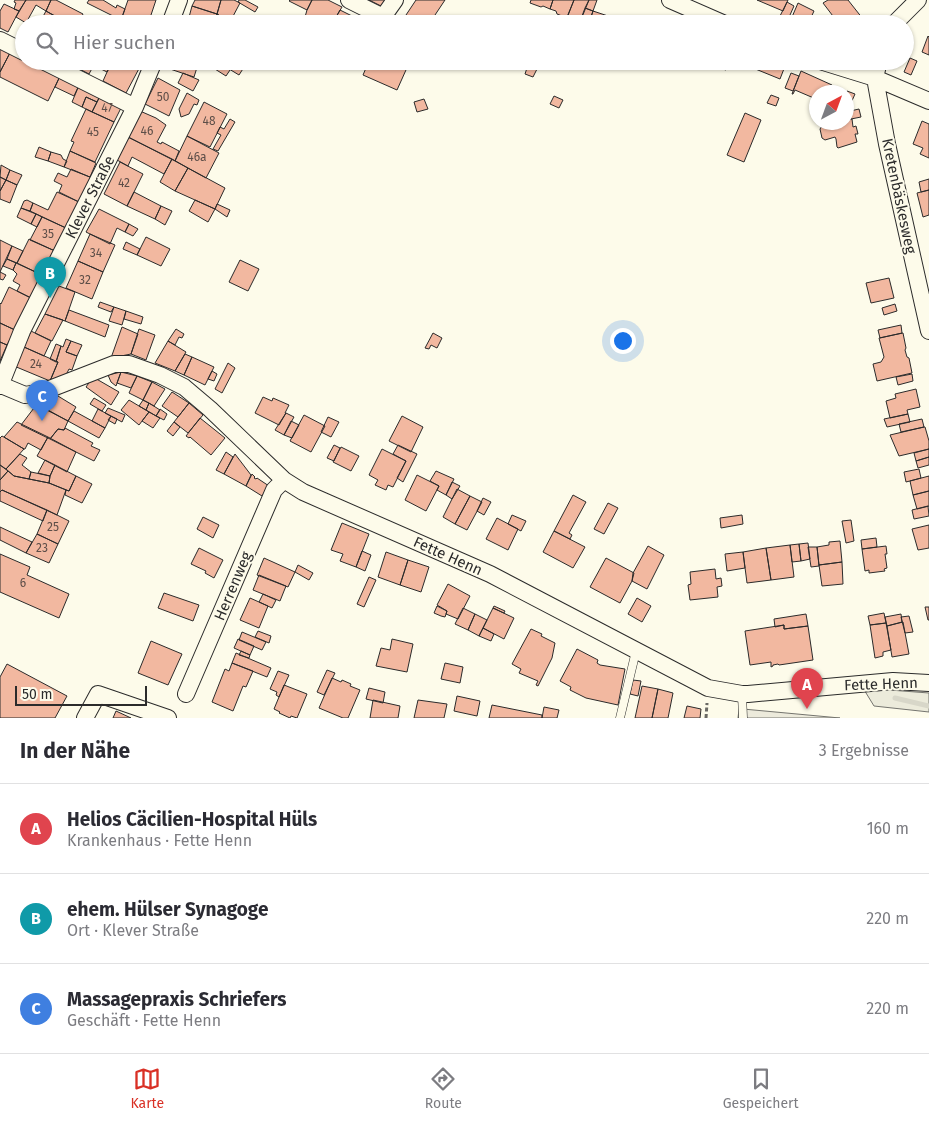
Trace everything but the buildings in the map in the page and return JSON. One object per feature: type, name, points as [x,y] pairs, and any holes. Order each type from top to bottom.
[{"type":"street","points":[[173,15],[179,0]]},
{"type":"street","points":[[349,0],[379,15]]},
{"type":"street","points":[[384,15],[395,0]]},
{"type":"street","points":[[670,0],[704,15]]},
{"type":"street","points":[[903,15],[918,0]]},
{"type":"street","points":[[0,40],[15,48]]},
{"type":"street","points":[[61,70],[135,108]]},
{"type":"street","name":"Klever Straße","points":[[0,385],[22,331],[135,108],[150,70]]},
{"type":"street","points":[[849,70],[875,78],[929,101]]},
{"type":"street","name":"Kretenbäskesweg","points":[[877,70],[875,78],[887,144],[929,331]]},
{"type":"street","name":"Fette Henn","points":[[0,385],[25,395],[42,392],[114,364],[129,364],[160,375],[184,387],[210,409],[284,480],[303,492],[490,574],[708,688],[742,694],[893,681],[929,683]]},
{"type":"street","name":"Herrenweg","points":[[186,694],[274,490],[284,480]]},
{"type":"street","points":[[85,718],[98,694],[168,718]]},
{"type":"lane","points":[[620,718],[636,650]]},
{"type":"lane","points":[[742,694],[744,718]]},
{"type":"shaded area","points":[[863,688],[929,693],[929,712],[874,706]]},
{"type":"shaded area","points":[[739,709],[743,709],[840,718],[738,718]]},
{"type":"waterway","points":[[895,698],[929,706]]},
{"type":"place","name":"ehem. Hülser Synagoge","points":[[50,298]]},
{"type":"place","name":"Massagepraxis Schriefers","points":[[42,421]]},
{"type":"place","name":"Helios Cäcilien-Hospital Hüls","points":[[807,709]]}]
